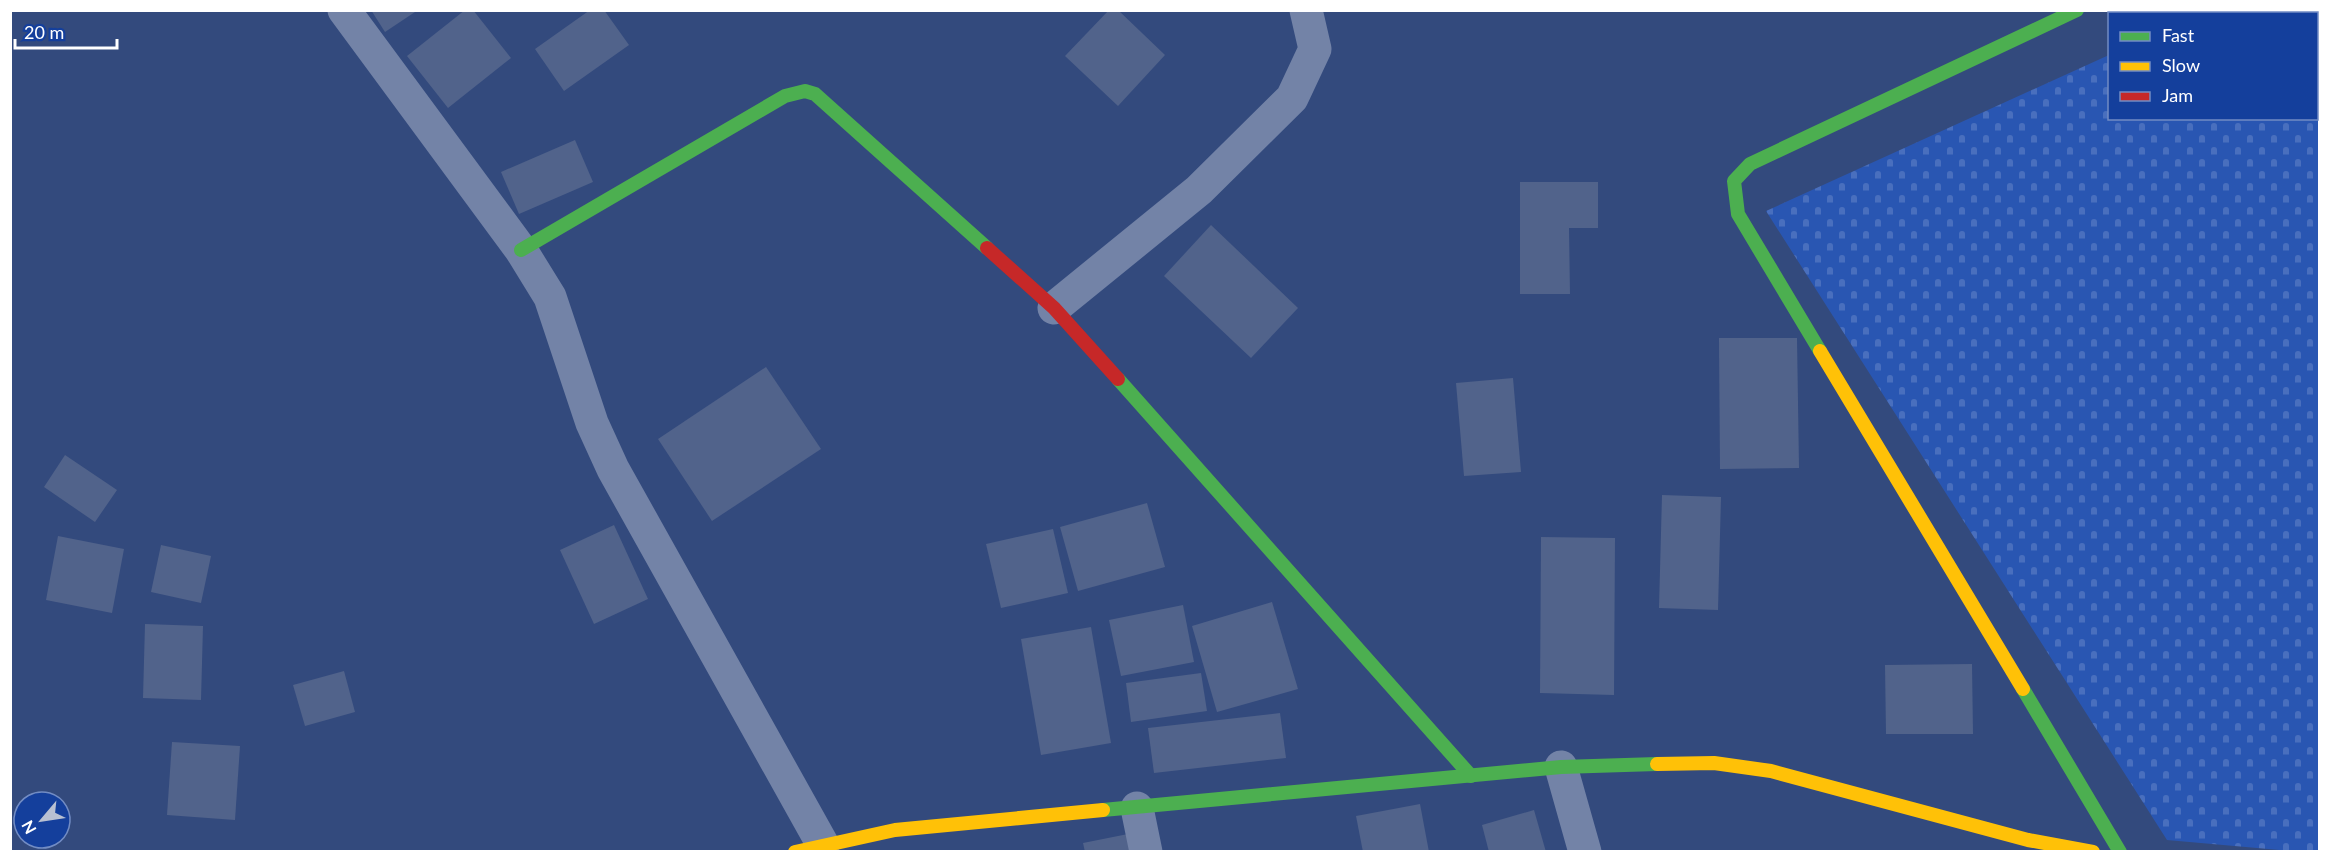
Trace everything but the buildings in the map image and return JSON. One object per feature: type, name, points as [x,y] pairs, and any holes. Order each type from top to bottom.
[{"type":"street","points":[[344,10],[520,250],[550,297],[592,423],[613,469],[809,848],[895,830],[1561,767],[1714,763],[1771,771],[2028,840],[2093,852]]},
{"type":"street","points":[[1054,308],[1199,190],[1292,98],[1315,49],[1306,10]]},
{"type":"street","points":[[2077,10],[1750,164],[1734,181],[1738,214],[2120,852]]},
{"type":"street","points":[[520,250],[785,96],[805,91],[815,94],[1054,308],[1471,776]]},
{"type":"street","points":[[1561,767],[1585,852]]},
{"type":"street","points":[[1137,808],[1146,852]]},
{"type":"green space","points":[[2319,11],[2319,851],[2291,851],[2167,840],[1766,211],[2108,55],[2108,120],[2318,120],[2318,12],[2205,12]]},
{"type":"traffic: fast","points":[[1820,351],[1738,214],[1734,181],[1750,164],[2077,10]]},
{"type":"traffic: fast","points":[[521,250],[785,96],[805,91],[815,94],[987,248]]},
{"type":"traffic: fast","points":[[1118,379],[1471,776]]},
{"type":"traffic: fast","points":[[2023,689],[2120,852]]},
{"type":"traffic: fast","points":[[1103,810],[1561,767],[1657,764]]},
{"type":"traffic: slow","points":[[1820,351],[2023,689]]},
{"type":"traffic: slow","points":[[1657,764],[1714,763],[1771,771],[2028,840],[2093,852]]},
{"type":"traffic: slow","points":[[795,852],[895,830],[1103,810]]},
{"type":"traffic: jam","points":[[987,248],[1054,308],[1118,379]]}]
